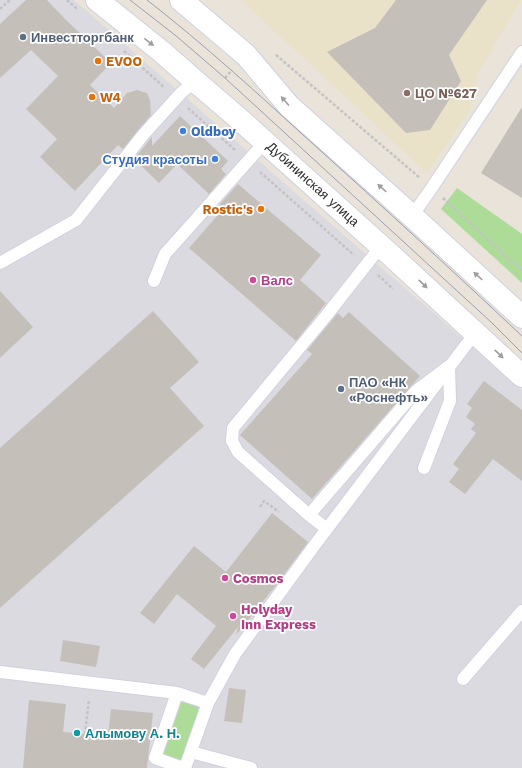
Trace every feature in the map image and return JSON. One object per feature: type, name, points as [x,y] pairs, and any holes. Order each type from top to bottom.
[{"type":"main road","points":[[181,0],[246,55],[289,106],[522,317]]},
{"type":"main road","name":"Дубининская улица","points":[[88,5],[162,52],[381,246],[522,376]]},
{"type":"lane","points":[[412,216],[522,52]]},
{"type":"lane","points":[[0,263],[76,220],[143,135],[176,98],[203,88]]},
{"type":"lane","points":[[154,281],[164,254],[265,142]]},
{"type":"lane","points":[[327,529],[238,452],[232,441],[233,428],[326,316],[381,246]]},
{"type":"lane","points":[[178,693],[154,763],[184,768],[208,703],[235,654],[475,333]]},
{"type":"lane","points":[[309,515],[416,391],[449,366]]},
{"type":"lane","points":[[424,468],[450,401],[449,366]]},
{"type":"lane","points":[[463,679],[522,612]]},
{"type":"lane","points":[[0,672],[178,693],[208,703]]},
{"type":"lane","points":[[191,752],[251,768]]},
{"type":"path","points":[[0,9],[10,0]]},
{"type":"path","points":[[67,0],[88,5]]},
{"type":"path","points":[[119,46],[396,292]]},
{"type":"path","points":[[270,51],[431,189],[443,197],[522,271]]},
{"type":"path","points":[[194,113],[203,88],[246,55]]},
{"type":"path","points":[[85,734],[87,714]]},
{"type":"shaded area","points":[[0,0],[74,0],[522,390],[522,768],[0,768]]},
{"type":"shaded area","name":"ЦО №627","points":[[241,0],[521,0],[477,75],[470,110],[427,173]]},
{"type":"green space","points":[[457,188],[522,234],[522,283],[441,209]]},
{"type":"green space","points":[[184,700],[198,705],[198,712],[183,758],[176,761],[165,756],[163,751],[179,705]]},
{"type":"building","points":[[26,0],[47,0],[111,63],[90,85],[114,108],[127,93],[137,90],[147,93],[150,100],[151,115],[123,149],[118,145],[75,191],[40,157],[57,139],[26,109],[58,76],[31,50],[0,78],[0,24]]},
{"type":"building","points":[[396,0],[487,0],[449,55],[461,81],[430,130],[406,133],[327,52],[375,28]]},
{"type":"building","points":[[522,107],[522,198],[481,173]]},
{"type":"building","points":[[180,116],[228,161],[221,169],[226,174],[209,194],[177,164],[159,183],[134,159],[152,137],[152,146]]},
{"type":"building","points":[[238,184],[321,255],[300,280],[326,303],[296,341],[189,248],[224,208],[220,204]]},
{"type":"building","points":[[0,291],[33,327],[0,358]]},
{"type":"building","points":[[153,311],[199,362],[170,388],[204,426],[0,608],[0,448]]},
{"type":"building","points":[[349,312],[420,376],[312,499],[240,435],[312,354],[307,350],[338,313],[343,318]]},
{"type":"building","points":[[484,381],[522,410],[522,481],[493,459],[465,494],[449,482],[459,469],[453,464],[476,433],[471,429],[475,424],[466,417],[472,408],[467,404]]},
{"type":"building","name":"Cosmos","points":[[272,513],[308,542],[236,635],[238,627],[204,669],[191,659],[216,626],[177,594],[154,624],[140,613],[194,546],[226,572]]},
{"type":"building","points":[[63,640],[100,646],[96,667],[60,661]]},
{"type":"building","points":[[229,688],[246,690],[242,723],[224,721]]},
{"type":"building","points":[[29,700],[66,704],[63,732],[108,736],[111,709],[153,713],[147,768],[23,768]]},
{"type":"tram line","points":[[130,0],[175,35],[225,78],[491,322],[522,353]]},
{"type":"tram line","points":[[147,0],[190,34],[251,88],[418,239],[522,336]]},
{"type":"place","name":"Инвестторгбанк","points":[[23,37]]},
{"type":"place","name":"EVOO","points":[[98,61]]},
{"type":"place","name":"ЦО №627","points":[[407,93]]},
{"type":"place","name":"W4","points":[[92,97]]},
{"type":"place","name":"Oldboy","points":[[183,131]]},
{"type":"place","name":"Студия красоты","points":[[215,159]]},
{"type":"place","name":"Rostic's","points":[[261,209]]},
{"type":"place","name":"Валс","points":[[253,280]]},
{"type":"place","name":"ПАО «НК «Роснефть»","points":[[341,389]]},
{"type":"place","name":"Cosmos","points":[[225,578]]},
{"type":"place","name":"Holyday Inn Express","points":[[233,616]]},
{"type":"place","name":"Алымову А. Н.","points":[[77,733]]}]
